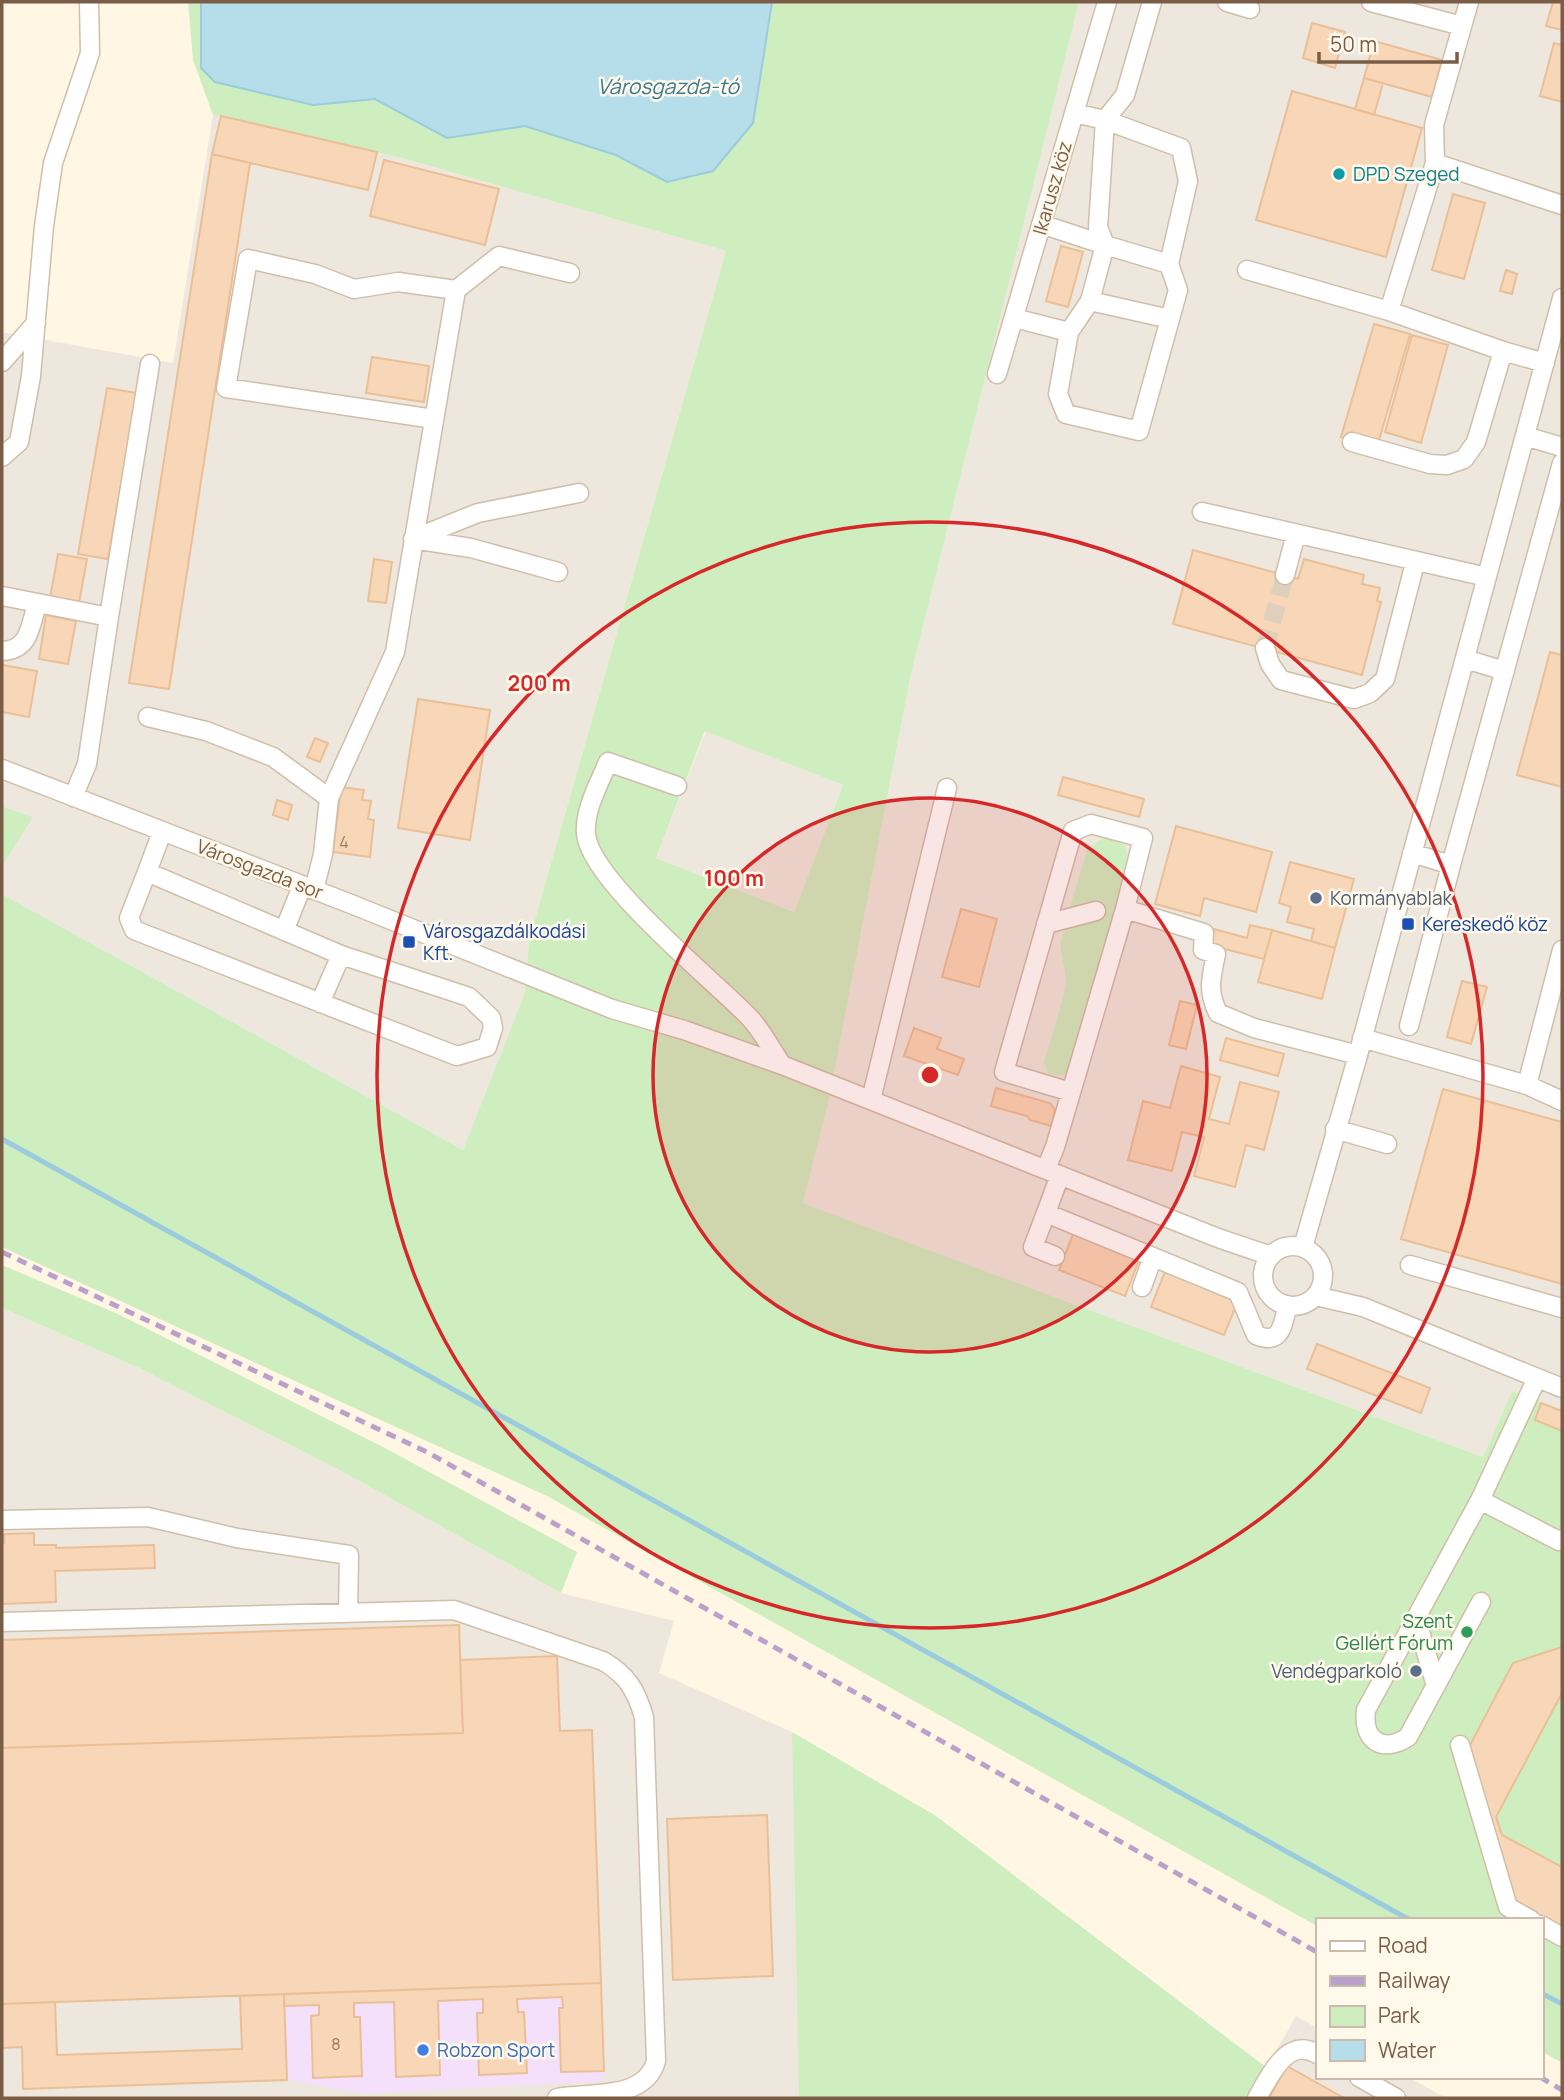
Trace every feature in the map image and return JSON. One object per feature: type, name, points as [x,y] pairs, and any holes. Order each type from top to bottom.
[{"type":"street","points":[[2,457],[19,442],[31,376],[44,226],[53,163],[90,53],[89,2]]},
{"type":"street","name":"Ikarusz köz","points":[[997,374],[1107,2]]},
{"type":"street","points":[[1074,113],[1104,120],[1181,148],[1188,181],[1169,264],[1178,290],[1139,431],[1066,414],[1058,394],[1069,332],[1090,301],[1105,244],[1098,227],[1104,120],[1125,95],[1152,2]]},
{"type":"street","points":[[1227,2],[1250,9]]},
{"type":"street","points":[[1371,2],[1462,26]]},
{"type":"street","points":[[1390,311],[1435,163],[1434,125],[1469,2]]},
{"type":"street","points":[[1435,163],[1562,205]]},
{"type":"street","points":[[1041,224],[1169,264]]},
{"type":"street","points":[[284,931],[308,888],[324,847],[329,799],[395,652],[456,290],[499,256],[570,273]]},
{"type":"street","points":[[434,419],[226,388],[248,259],[314,274],[354,289],[398,282],[456,290]]},
{"type":"street","points":[[1247,270],[1390,311],[1545,363]]},
{"type":"street","points":[[1303,1247],[1360,1047],[1562,298]]},
{"type":"street","points":[[1090,301],[1170,319]]},
{"type":"street","points":[[1014,318],[1069,332]]},
{"type":"street","points":[[2,362],[36,323]]},
{"type":"street","points":[[1352,442],[1430,464],[1447,465],[1464,458],[1476,442],[1503,351]]},
{"type":"street","points":[[73,797],[87,764],[108,617],[150,364]]},
{"type":"street","points":[[1525,436],[1562,447]]},
{"type":"street","points":[[1409,1026],[1562,463]]},
{"type":"street","points":[[413,539],[478,513],[579,493]]},
{"type":"street","points":[[1202,512],[1487,578]]},
{"type":"street","points":[[1285,575],[1296,534]]},
{"type":"street","points":[[413,539],[471,548],[558,572]]},
{"type":"street","points":[[1265,648],[1270,664],[1281,680],[1354,699],[1370,693],[1385,680],[1415,563]]},
{"type":"street","points":[[2,596],[108,617]]},
{"type":"street","points":[[2,651],[13,651],[25,643],[37,604]]},
{"type":"street","points":[[1465,659],[1505,671]]},
{"type":"street","points":[[148,717],[206,731],[273,757],[329,799]]},
{"type":"street","points":[[677,786],[608,762],[587,816],[586,835],[593,852],[623,897],[751,1019],[782,1065]]},
{"type":"street","name":"Városgazda sor","points":[[2,769],[612,1009],[782,1065],[1218,1238],[1267,1263]]},
{"type":"street","points":[[871,1100],[947,788]]},
{"type":"street","points":[[1055,1256],[1033,1247],[1046,1213],[1071,1092],[1143,838],[1091,824],[1073,831],[1004,1072],[1071,1092]]},
{"type":"street","points":[[147,872],[341,955],[469,997],[491,1018],[493,1028],[487,1047],[457,1056],[134,930],[130,918],[147,872],[162,832]]},
{"type":"street","points":[[1412,853],[1451,865]]},
{"type":"street","points":[[1125,909],[1203,933],[1203,950],[1216,954],[1209,985],[1218,1013],[1254,1028],[1360,1047],[1527,1085],[1562,1101]]},
{"type":"street","points":[[1046,924],[1096,911]]},
{"type":"street","points":[[1527,1085],[1562,950]]},
{"type":"street","points":[[320,1003],[341,955]]},
{"type":"street","points":[[1335,1129],[1387,1144]]},
{"type":"street","points":[[1046,1213],[1238,1292],[1256,1335],[1272,1339],[1279,1332],[1288,1305]]},
{"type":"street","points":[[1291,1245],[1303,1247],[1314,1254],[1322,1265],[1324,1279],[1316,1296],[1308,1302],[1288,1305],[1269,1293],[1264,1282],[1267,1263],[1280,1248],[1291,1245]]},
{"type":"street","points":[[1142,1286],[1153,1257]]},
{"type":"street","points":[[1410,1265],[1562,1308]]},
{"type":"street","points":[[1324,1279],[1363,1307]]},
{"type":"street","points":[[1316,1296],[1363,1307],[1562,1388]]},
{"type":"street","points":[[1481,1602],[1408,1737],[1396,1745],[1380,1743],[1368,1735],[1364,1724],[1366,1710],[1480,1500],[1537,1378]]},
{"type":"street","points":[[1480,1500],[1559,1541],[1562,1539]]},
{"type":"street","points":[[2,1521],[148,1517],[237,1538],[349,1555],[348,1613]]},
{"type":"street","points":[[2,1622],[454,1610],[603,1661],[619,1671],[638,1699],[644,1717],[656,2061],[645,2084],[629,2093],[557,2098]]},
{"type":"street","points":[[1416,1618],[1436,1686]]},
{"type":"street","points":[[1460,1745],[1508,1907],[1527,1918]]},
{"type":"street","points":[[1543,1927],[1562,1937]]},
{"type":"street","points":[[1257,2098],[1286,2054],[1294,2049],[1308,2048],[1316,2052]]},
{"type":"street","points":[[1363,2079],[1396,2098]]},
{"type":"shaded area","points":[[1079,2],[1562,2],[1562,1411],[1512,1391],[1483,1457],[803,1203],[828,1104],[911,674]]},
{"type":"shaded area","points":[[213,115],[402,158],[726,251],[529,940],[525,992],[463,1150],[2,894],[2,867],[33,817],[2,806],[2,332],[173,363]]},
{"type":"shaded area","points":[[706,731],[843,785],[794,912],[656,858]]},
{"type":"shaded area","points":[[2,1308],[139,1368],[345,1473],[561,1593],[674,1621],[659,1673],[792,1732],[936,1816],[1266,2068],[1296,2016],[1316,2027],[1316,2079],[1412,2079],[1446,2098],[2,2098]]},
{"type":"shaded area","points":[[601,1983],[604,2081],[364,2094],[287,2080],[284,1994]]},
{"type":"green space","points":[[188,2],[201,2],[201,67],[313,105],[375,99],[447,138],[525,126],[616,155],[667,182],[753,123],[772,2],[1079,2],[911,674],[828,1104],[803,1203],[1483,1457],[1512,1391],[1562,1411],[1562,2063],[1543,2052],[1543,1918],[1316,1918],[1316,1925],[547,1496],[2,1247],[2,894],[463,1150],[525,992],[529,940],[726,251],[402,158],[213,115],[193,60]],"holes":[[[705,731],[843,785],[794,912],[656,858]]]},
{"type":"green space","points":[[2,806],[33,817],[2,867]]},
{"type":"green space","points":[[1105,837],[1124,845],[1128,856],[1127,866],[1070,1069],[1062,1075],[1054,1075],[1048,1073],[1044,1062],[1065,988],[1062,938],[1073,922],[1069,910],[1088,848]]},
{"type":"green space","points":[[2,1265],[118,1314],[383,1447],[577,1552],[561,1593],[345,1473],[139,1368],[2,1308]]},
{"type":"green space","points":[[792,1732],[936,1816],[1267,2068],[1250,2098],[799,2098]]},
{"type":"water","name":"Városgazda-tó","points":[[201,2],[772,2],[753,123],[713,171],[667,182],[616,155],[525,126],[447,138],[375,99],[313,105],[215,82],[201,68]]},
{"type":"building","points":[[1553,2],[1562,2],[1562,30],[1546,26]]},
{"type":"building","points":[[1312,23],[1345,32],[1335,68],[1303,58]]},
{"type":"building","points":[[1374,41],[1442,60],[1432,97],[1364,78]]},
{"type":"building","points":[[1554,43],[1562,45],[1562,102],[1540,96]]},
{"type":"building","points":[[1364,78],[1383,83],[1374,115],[1355,109]]},
{"type":"building","name":"DPD Szeged","points":[[1292,91],[1422,128],[1386,257],[1256,220]]},
{"type":"building","points":[[221,116],[377,152],[368,190],[212,154]]},
{"type":"building","points":[[212,154],[250,163],[169,689],[129,683]]},
{"type":"building","points":[[384,160],[499,189],[485,245],[370,216]]},
{"type":"building","points":[[1453,194],[1485,203],[1464,279],[1432,270]]},
{"type":"building","points":[[1061,246],[1083,252],[1068,307],[1046,301]]},
{"type":"building","points":[[1506,270],[1517,274],[1512,294],[1500,291]]},
{"type":"building","points":[[1374,324],[1410,334],[1377,447],[1341,437]]},
{"type":"building","points":[[1412,335],[1448,345],[1421,443],[1385,432]]},
{"type":"building","points":[[372,357],[429,366],[424,402],[366,393]]},
{"type":"building","points":[[107,388],[137,393],[108,559],[78,554]]},
{"type":"building","points":[[1193,550],[1298,579],[1304,559],[1364,575],[1362,584],[1380,588],[1377,601],[1381,602],[1362,675],[1173,624]]},
{"type":"building","points":[[58,554],[87,559],[79,603],[50,598]]},
{"type":"building","points":[[374,559],[392,562],[386,603],[368,601]]},
{"type":"building","points":[[46,615],[76,621],[68,664],[39,659]]},
{"type":"building","points":[[1550,652],[1562,655],[1562,787],[1517,775]]},
{"type":"building","points":[[2,665],[37,671],[29,717],[2,712]]},
{"type":"building","points":[[418,699],[490,710],[470,840],[398,828]]},
{"type":"building","points":[[315,738],[328,743],[320,762],[307,757]]},
{"type":"building","points":[[1063,777],[1144,799],[1139,817],[1058,795]]},
{"type":"building","points":[[341,787],[364,790],[362,800],[371,801],[368,819],[374,820],[370,857],[333,852]]},
{"type":"building","points":[[277,800],[292,805],[288,820],[273,815]]},
{"type":"building","points":[[1176,826],[1272,852],[1256,912],[1204,898],[1200,916],[1155,904]]},
{"type":"building","points":[[1290,862],[1354,879],[1335,948],[1311,941],[1314,929],[1287,922],[1291,907],[1279,903]]},
{"type":"building","points":[[961,909],[997,919],[979,987],[942,977]]},
{"type":"building","points":[[1250,925],[1272,930],[1264,959],[1209,945],[1214,929],[1247,938]]},
{"type":"building","points":[[1272,930],[1335,948],[1322,999],[1258,982]]},
{"type":"building","points":[[1462,981],[1487,987],[1471,1044],[1447,1037]]},
{"type":"building","points":[[1180,1001],[1197,1005],[1186,1049],[1169,1045]]},
{"type":"building","points":[[914,1028],[941,1038],[937,1049],[964,1059],[958,1075],[904,1056]]},
{"type":"building","points":[[1226,1038],[1284,1054],[1278,1076],[1220,1060]]},
{"type":"building","points":[[1181,1066],[1220,1077],[1209,1119],[1229,1124],[1240,1082],[1279,1092],[1264,1150],[1246,1145],[1235,1187],[1194,1176],[1204,1137],[1182,1132],[1172,1171],[1128,1160],[1143,1101],[1170,1108]]},
{"type":"building","points":[[996,1088],[1050,1103],[1055,1110],[1051,1126],[991,1106]]},
{"type":"building","points":[[1443,1089],[1562,1122],[1562,1284],[1401,1239]]},
{"type":"building","points":[[1074,1232],[1140,1258],[1125,1296],[1059,1270]]},
{"type":"building","points":[[1166,1269],[1230,1293],[1236,1306],[1224,1335],[1151,1307]]},
{"type":"building","points":[[1317,1344],[1430,1388],[1421,1413],[1307,1369]]},
{"type":"building","points":[[1541,1403],[1562,1411],[1562,1431],[1535,1420]]},
{"type":"building","points":[[34,1533],[34,1545],[56,1545],[56,1548],[154,1545],[155,1568],[55,1571],[56,1602],[2,1604],[4,1534]]},
{"type":"building","points":[[459,1625],[463,1733],[2,1748],[2,1640]]},
{"type":"building","points":[[1562,1647],[1562,1693],[1496,1817],[1502,1835],[1562,1867],[1562,1928],[1517,1904],[1467,1751],[1513,1663]]},
{"type":"building","points":[[557,1656],[560,1731],[592,1730],[601,1983],[2,2004],[2,1748],[463,1733],[460,1660]]},
{"type":"building","points":[[767,1815],[773,1976],[673,1980],[667,1819]]},
{"type":"building","points":[[601,1983],[604,2071],[561,2072],[559,2008],[563,2008],[562,1997],[517,1999],[518,2012],[524,2012],[527,2073],[479,2075],[477,2013],[483,2013],[483,1999],[438,2001],[440,2075],[396,2077],[394,2002],[354,2003],[354,2017],[360,2017],[362,2076],[313,2078],[311,2016],[319,2015],[319,2005],[284,2006],[284,1994]]},
{"type":"building","points":[[284,1994],[287,2080],[23,2089],[22,2047],[2,2048],[2,2004],[55,2002],[57,2055],[242,2049],[240,1996]]},
{"type":"building","points":[[1287,2066],[1344,2098],[1269,2098]]},
{"type":"waterway","points":[[2,1139],[1406,1918]]},
{"type":"waterway","points":[[1543,1994],[1562,2004]]},
{"type":"tunnel","points":[[1265,648],[1285,575]]},
{"type":"railway","points":[[2,1252],[427,1452],[1316,1951]]},
{"type":"railway","points":[[1543,2079],[1562,2090]]},
{"type":"place","name":"DPD Szeged","points":[[1339,174]]},
{"type":"place","name":"Kormányablak","points":[[1316,898]]},
{"type":"place","name":"Kereskedő köz","points":[[1408,924]]},
{"type":"place","name":"Városgazdálkodási Kft.","points":[[409,942]]},
{"type":"place","name":"Szent Gellért Fórum","points":[[1467,1632]]},
{"type":"place","name":"Vendégparkoló","points":[[1416,1671]]},
{"type":"place","name":"Robzon Sport","points":[[423,2050]]}]
